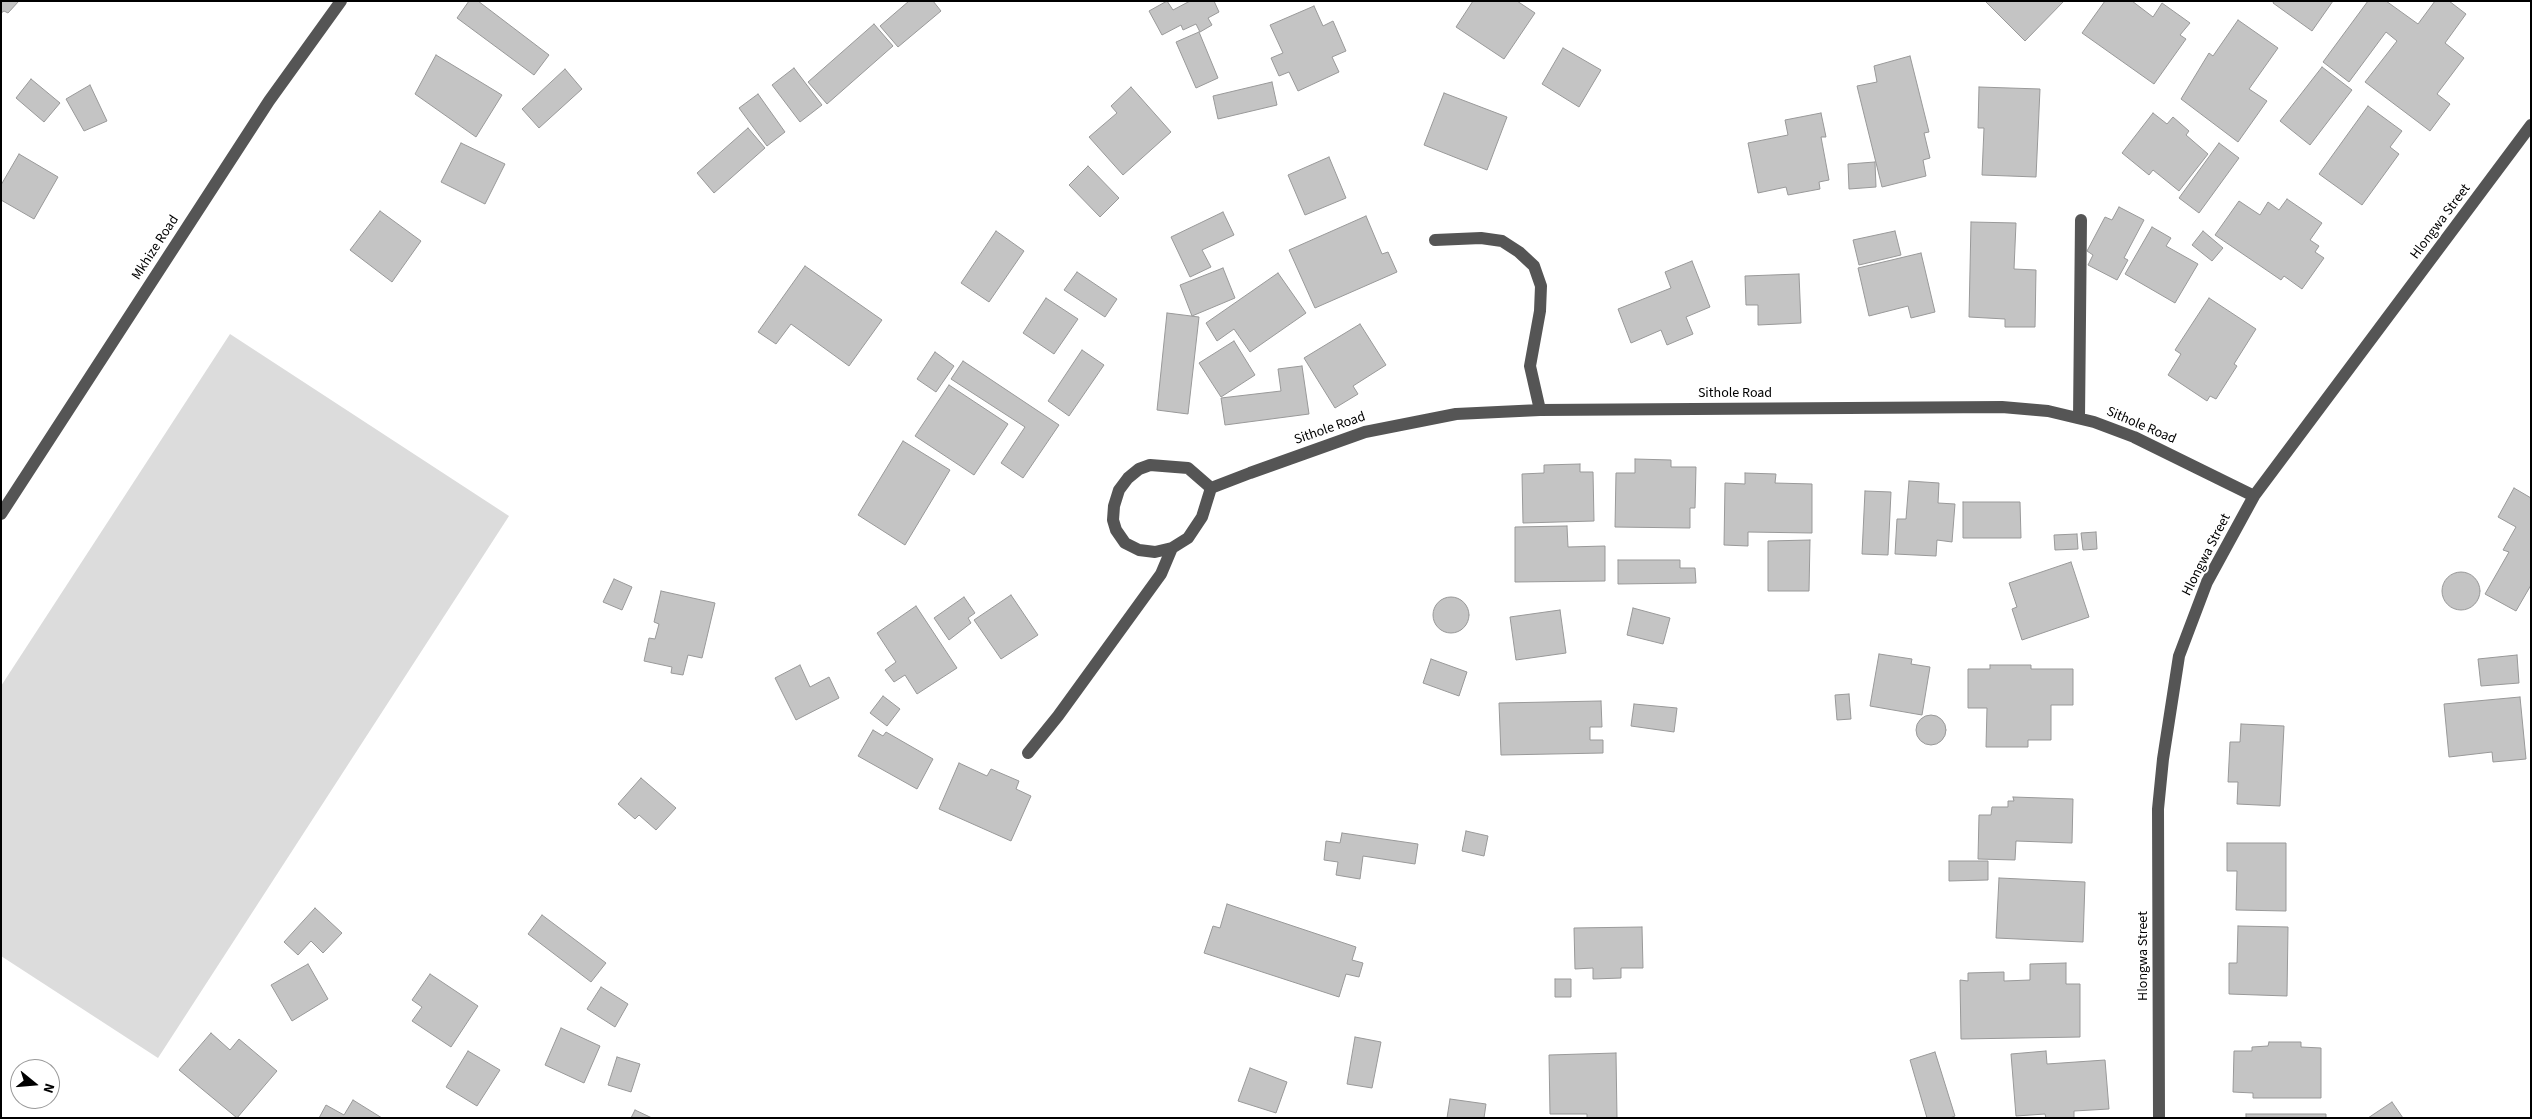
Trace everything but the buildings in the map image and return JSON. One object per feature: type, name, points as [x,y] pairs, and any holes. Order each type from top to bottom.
[{"type":"street","name":"Mkhize Road","points":[[1,514],[269,101],[341,1]]},
{"type":"street","name":"Hlongwa Street","points":[[2159,1118],[2158,809],[2167,724],[2180,656],[2206,582],[2254,496],[2531,125]]},
{"type":"street","points":[[2079,418],[2081,220]]},
{"type":"street","points":[[1435,240],[1481,238],[1502,241],[1519,252],[1534,266],[1541,286],[1540,311],[1530,366],[1540,410]]},
{"type":"street","name":"Sithole Road","points":[[1211,488],[1365,432],[1456,414],[1540,410],[2002,407],[2048,411],[2079,418],[2134,437],[2254,496]]},
{"type":"street","points":[[1159,464],[1188,468],[1211,488],[1202,516],[1188,538],[1172,548],[1155,552],[1139,550],[1125,543],[1116,530],[1113,520],[1119,490],[1128,478],[1139,469],[1159,464]]},
{"type":"street","points":[[1028,753],[1058,716],[1161,574],[1172,548]]},
{"type":"shaded area","points":[[230,334],[509,516],[158,1058],[1,956],[1,686]]}]
